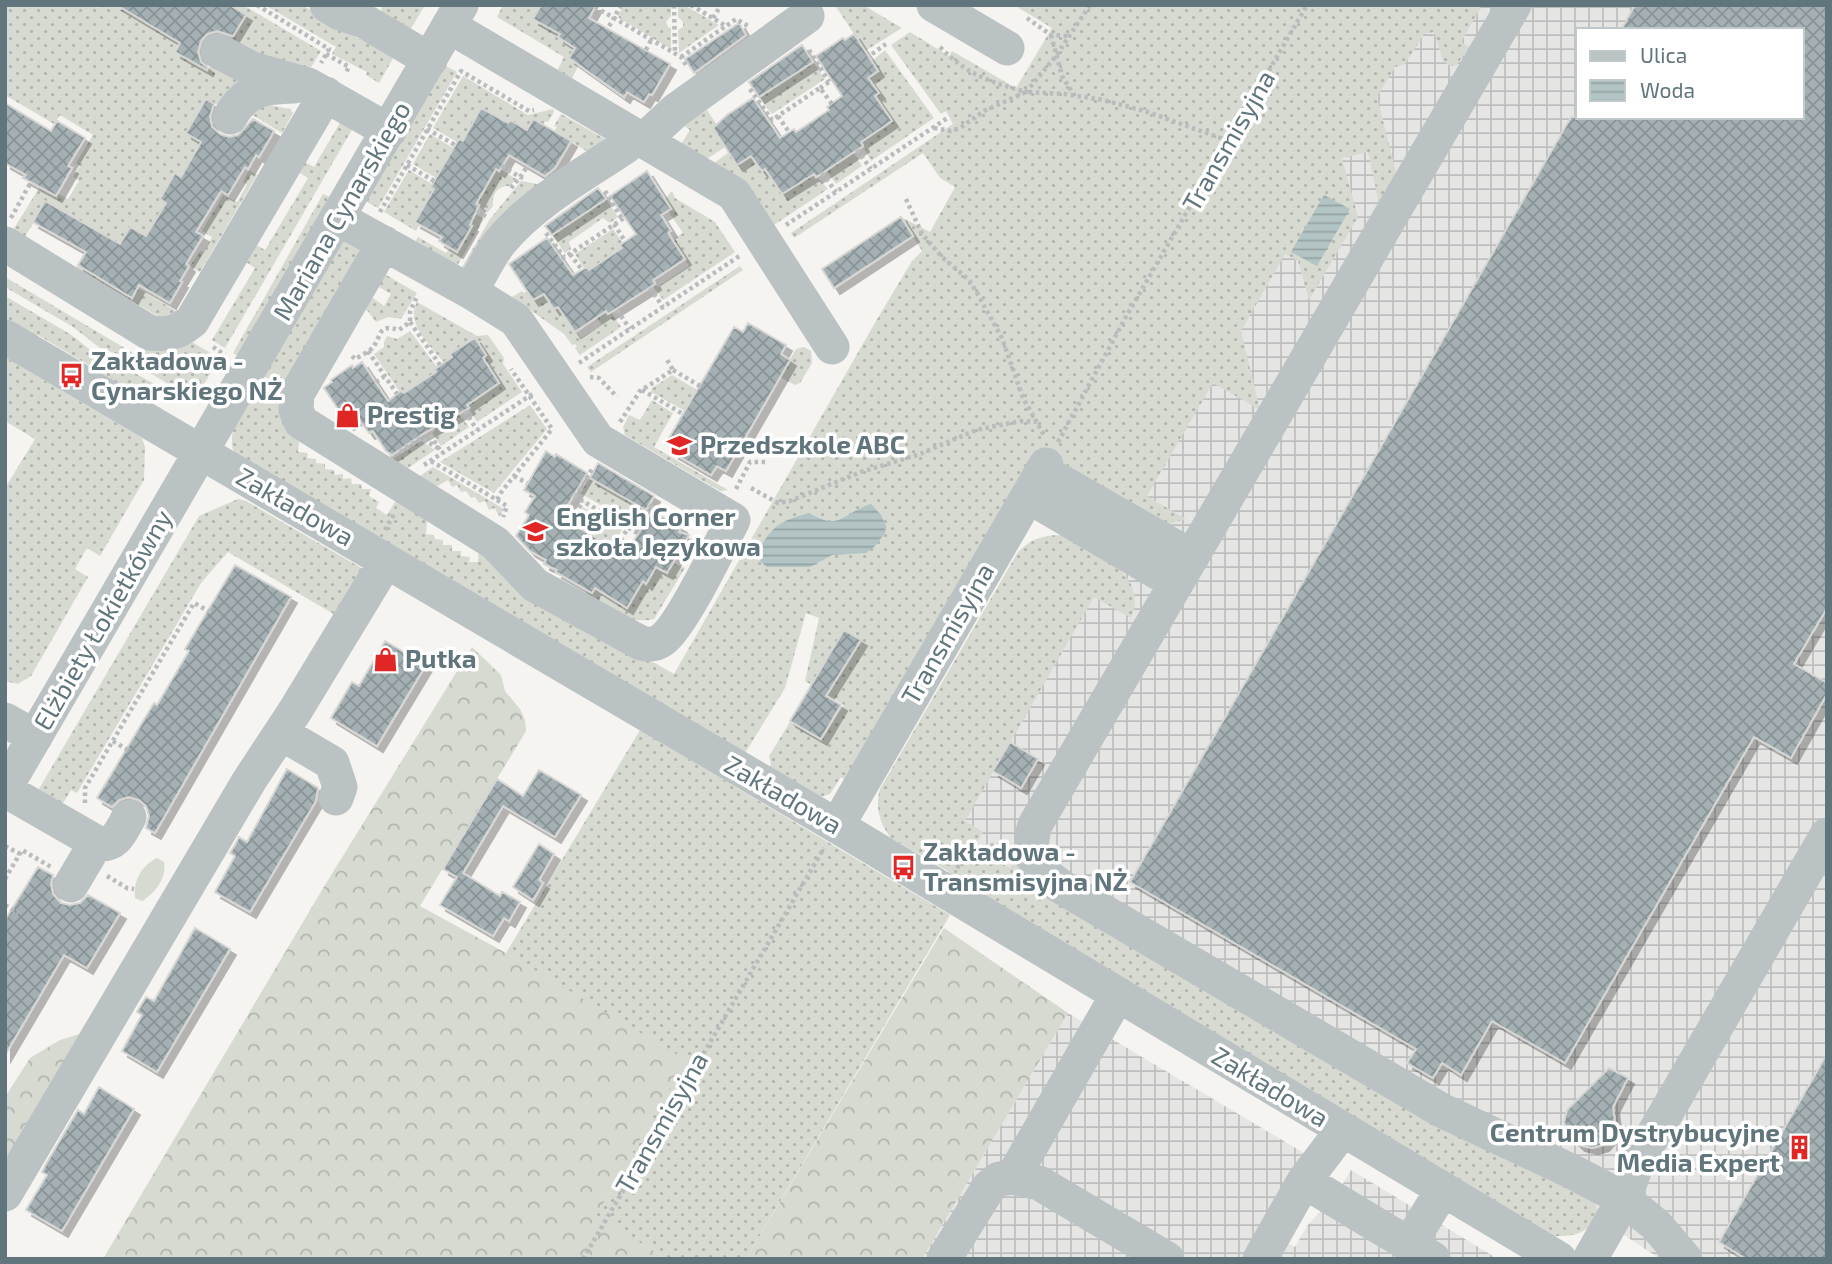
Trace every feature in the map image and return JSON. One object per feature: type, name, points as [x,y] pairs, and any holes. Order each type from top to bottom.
[{"type":"street","points":[[327,5],[340,13],[364,21],[430,60]]},
{"type":"street","points":[[934,5],[1007,48]]},
{"type":"street","points":[[1514,5],[1035,825],[1030,840],[1032,859],[1049,880],[1065,890],[1441,1110],[1624,1199],[1656,1225],[1685,1259]]},
{"type":"street","points":[[455,16],[634,144],[734,194],[832,347]]},
{"type":"street","name":"Mariana Cynarskiego","points":[[201,453],[455,16]]},
{"type":"street","points":[[471,292],[500,242],[549,198],[634,144],[675,110],[791,27]]},
{"type":"street","points":[[218,51],[252,69],[317,90],[389,131]]},
{"type":"street","points":[[230,117],[237,105],[256,90],[270,87],[317,90]]},
{"type":"street","points":[[5,244],[150,333],[177,333],[192,321],[317,90]]},
{"type":"street","points":[[338,218],[382,227],[426,290],[471,292],[516,320],[542,388],[598,440],[733,520],[672,629],[663,640],[647,644],[635,641],[535,585],[495,543],[400,475],[314,431],[298,416],[297,394],[334,329],[382,227]]},
{"type":"street","name":"Zakładowa","points":[[5,337],[837,826],[1116,996],[1559,1259]]},
{"type":"street","name":"Elżbiety Łokietkówny","points":[[5,789],[20,728],[201,453]]},
{"type":"street","points":[[1043,470],[1184,570]]},
{"type":"street","name":"Transmisyjna","points":[[837,826],[1043,470]]},
{"type":"street","points":[[5,1194],[242,792],[281,733],[380,557]]},
{"type":"street","points":[[281,733],[332,763],[340,787],[336,798]]},
{"type":"street","points":[[5,789],[86,837],[108,845],[115,841],[129,817]]},
{"type":"street","points":[[1590,1259],[1624,1199],[1637,1163],[1827,835]]},
{"type":"street","points":[[71,885],[86,837]]},
{"type":"street","points":[[1013,1177],[1116,996]]},
{"type":"street","points":[[1260,1259],[1304,1181],[1342,1131]]},
{"type":"street","points":[[944,1259],[989,1187],[999,1179],[1013,1177],[1039,1183],[1167,1259]]},
{"type":"street","points":[[1304,1181],[1421,1252],[1443,1189]]},
{"type":"path","points":[[257,5],[329,49],[317,90]]},
{"type":"path","points":[[608,28],[621,5]]},
{"type":"path","points":[[674,5],[675,54]]},
{"type":"path","points":[[691,5],[726,26]]},
{"type":"path","points":[[933,127],[951,131],[960,128],[984,111],[1026,92],[1056,56],[1090,5]]},
{"type":"path","name":"Transmisyjna","points":[[1043,470],[1127,315],[1307,5]]},
{"type":"path","points":[[596,7],[681,57],[702,92]]},
{"type":"path","points":[[713,18],[720,7]]},
{"type":"path","points":[[1027,18],[1051,35],[1070,36]]},
{"type":"path","points":[[681,57],[736,19],[791,27],[830,81],[770,121],[735,68]]},
{"type":"path","points":[[1051,35],[1066,85],[1074,95]]},
{"type":"path","points":[[646,50],[651,40]]},
{"type":"path","points":[[873,54],[886,44]]},
{"type":"path","points":[[940,47],[958,66],[975,75],[1026,92],[1074,95],[1145,111],[1229,141]]},
{"type":"path","points":[[382,227],[407,165],[461,71],[529,111],[542,108]]},
{"type":"path","points":[[820,88],[832,104]]},
{"type":"path","points":[[778,116],[789,132]]},
{"type":"path","points":[[400,475],[431,461],[949,117]]},
{"type":"path","points":[[427,129],[455,145]]},
{"type":"path","points":[[857,149],[871,169]]},
{"type":"path","points":[[502,166],[520,177],[528,164]]},
{"type":"path","points":[[407,165],[434,181]]},
{"type":"path","points":[[822,173],[836,192]]},
{"type":"path","points":[[5,227],[31,182]]},
{"type":"path","points":[[906,200],[922,234],[942,257],[969,280],[1002,338],[1023,398],[1043,435],[1043,470]]},
{"type":"path","points":[[477,211],[488,217]]},
{"type":"path","points":[[562,259],[624,218]]},
{"type":"path","points":[[614,224],[625,241]]},
{"type":"path","points":[[570,254],[582,270]]},
{"type":"path","points":[[650,288],[663,307]]},
{"type":"path","points":[[426,290],[410,311],[410,322],[440,365]]},
{"type":"path","points":[[617,310],[630,329]]},
{"type":"path","points":[[334,329],[355,359],[374,346],[379,332],[389,328],[399,330],[410,322]]},
{"type":"path","points":[[213,347],[226,355]]},
{"type":"path","points":[[368,351],[397,394]]},
{"type":"path","points":[[666,358],[673,370],[700,386]]},
{"type":"path","points":[[431,461],[497,500],[552,429],[542,388],[507,363]]},
{"type":"path","points":[[137,370],[186,370],[221,365]]},
{"type":"path","points":[[619,430],[621,421],[642,390],[673,370]]},
{"type":"path","points":[[376,382],[385,376]]},
{"type":"path","points":[[642,390],[683,414]]},
{"type":"path","points":[[465,411],[477,430]]},
{"type":"path","points":[[751,488],[778,503],[790,501],[976,430],[1021,421],[1037,422]]},
{"type":"path","points":[[429,435],[442,453]]},
{"type":"path","points":[[380,557],[400,475],[421,438],[438,447]]},
{"type":"path","points":[[702,502],[709,489],[722,495],[733,493],[750,462],[766,462]]},
{"type":"path","points":[[514,476],[527,483]]},
{"type":"path","points":[[574,496],[639,534]]},
{"type":"path","points":[[572,520],[583,501]]},
{"type":"path","points":[[617,546],[628,528]]},
{"type":"path","points":[[5,879],[22,850],[53,868],[86,837],[83,817],[85,788],[194,603],[212,613]]},
{"type":"path","points":[[113,741],[131,752]]},
{"type":"path","name":"Transmisyjna","points":[[583,1259],[837,826]]},
{"type":"path","points":[[952,877],[965,854],[976,848],[1010,843]]},
{"type":"path","points":[[5,846],[20,854]]},
{"type":"path","points":[[5,905],[18,913]]},
{"type":"shaded area","points":[[1444,5],[1827,5],[1827,1259],[1660,1259],[1609,1225],[967,857],[959,829],[1366,100]]},
{"type":"shaded area","points":[[1068,1013],[1304,1153],[1262,1229],[1295,1247],[1307,1226],[1338,1192],[1351,1170],[1498,1259],[922,1259]]},
{"type":"green space","points":[[5,5],[94,5],[98,8],[100,5],[117,5],[179,43],[174,52],[207,71],[213,62],[241,76],[223,108],[207,99],[186,133],[201,142],[181,177],[175,173],[160,198],[166,203],[146,236],[130,227],[120,243],[112,239],[101,257],[142,281],[138,288],[176,311],[173,317],[161,318],[76,268],[85,252],[34,222],[24,238],[13,230],[41,185],[68,199],[79,181],[73,177],[80,166],[76,163],[93,135],[60,115],[54,124],[5,95]]},
{"type":"green space","points":[[231,5],[243,5],[321,51],[310,69],[228,45],[246,15]]},
{"type":"green space","points":[[265,5],[302,5],[361,40],[368,38],[396,53],[379,83],[366,75],[367,72],[332,54],[336,47]]},
{"type":"green space","points":[[382,5],[425,5],[409,32],[381,15]]},
{"type":"green space","points":[[503,5],[541,5],[560,34],[558,38],[575,48],[569,58],[579,64],[571,81],[556,73],[564,57],[497,17]]},
{"type":"green space","points":[[624,5],[671,5],[671,16],[666,22],[671,28],[671,49],[619,18]]},
{"type":"green space","points":[[678,5],[684,5],[719,25],[679,53],[678,30],[683,27],[683,22],[678,17]]},
{"type":"green space","points":[[835,5],[863,5],[902,28],[865,51]]},
{"type":"green space","points":[[1014,5],[1482,5],[1461,42],[1469,47],[1457,65],[1450,66],[1443,61],[1434,32],[1424,34],[1405,64],[1395,67],[1377,97],[1396,172],[1379,203],[1368,152],[1342,158],[1358,217],[1309,300],[1298,261],[1285,254],[1241,331],[1260,410],[1213,383],[1147,496],[1186,519],[1164,525],[1035,459],[847,781],[841,777],[830,794],[821,797],[766,773],[771,764],[769,756],[790,722],[821,741],[844,705],[805,681],[819,618],[806,613],[785,688],[742,758],[235,455],[232,445],[234,425],[260,378],[287,395],[300,431],[298,452],[308,453],[307,458],[325,464],[325,469],[334,470],[335,475],[343,474],[343,479],[351,478],[352,484],[361,484],[362,489],[371,489],[369,496],[379,502],[376,508],[387,515],[401,492],[428,509],[426,534],[443,540],[443,545],[452,545],[452,551],[461,551],[461,556],[470,557],[469,562],[478,562],[479,542],[531,592],[674,674],[876,321],[912,261],[922,251],[901,217],[930,232],[955,187],[940,178],[923,153],[794,238],[791,233],[953,124],[946,111],[941,114],[891,45],[910,32],[949,56],[952,51],[1016,88],[1052,28]]},
{"type":"green space","points":[[885,50],[934,118],[871,161],[861,142],[892,121],[875,96],[878,93],[868,78],[878,71],[872,61]]},
{"type":"green space","points":[[813,62],[825,79],[772,114],[759,97]]},
{"type":"green space","points":[[442,64],[457,72],[378,208],[363,200]]},
{"type":"green space","points":[[463,76],[528,115],[553,109],[554,112],[548,122],[543,124],[533,119],[527,130],[481,108],[463,141],[459,139],[457,142],[433,128]]},
{"type":"green space","points":[[269,105],[290,109],[293,113],[282,133],[246,111]]},
{"type":"green space","points":[[707,110],[717,125],[725,147],[707,159],[681,144],[690,130],[683,125]]},
{"type":"green space","points":[[561,114],[605,139],[588,152],[554,131]]},
{"type":"green space","points":[[341,121],[353,128],[225,348],[212,340],[255,268],[240,258],[250,241],[265,250],[308,178],[293,169],[299,159],[314,167]]},
{"type":"green space","points":[[430,134],[453,148],[451,151],[455,153],[442,176],[438,174],[436,178],[413,164]]},
{"type":"green space","points":[[729,152],[751,156],[761,171],[765,169],[782,194],[814,174],[828,189],[774,225],[714,163]]},
{"type":"green space","points":[[853,152],[862,166],[836,184],[826,170]]},
{"type":"green space","points":[[496,169],[516,179],[510,186],[496,191],[493,206],[487,213],[476,204]]},
{"type":"green space","points":[[249,170],[257,175],[200,272],[190,266],[200,251],[204,252],[212,237],[202,231],[223,195],[237,202],[247,185],[243,182]]},
{"type":"green space","points":[[409,170],[432,184],[434,189],[415,221],[420,224],[416,231],[384,212]]},
{"type":"green space","points":[[521,181],[548,186],[476,263],[461,269],[490,219]]},
{"type":"green space","points":[[672,191],[675,198],[715,222],[735,252],[663,300],[653,286],[655,283],[658,287],[689,266],[672,240],[683,233],[668,211],[671,208],[665,199]]},
{"type":"green space","points":[[323,194],[334,199],[242,359],[233,353]]},
{"type":"green space","points":[[606,199],[618,217],[610,223],[603,218],[569,242],[571,249],[565,253],[552,235]]},
{"type":"green space","points":[[475,214],[484,219],[457,266],[415,242],[418,237],[446,253],[450,248],[457,251],[472,227],[466,223]]},
{"type":"green space","points":[[613,229],[623,243],[620,245],[622,248],[589,270],[584,268],[575,254]]},
{"type":"green space","points":[[348,239],[364,242],[289,391],[262,375],[339,242]]},
{"type":"green space","points":[[740,266],[743,270],[591,372],[587,367]]},
{"type":"green space","points":[[383,273],[417,293],[401,319],[388,317],[376,322],[363,305],[369,295],[384,306],[391,294],[379,287],[377,290],[368,286]]},
{"type":"green space","points":[[5,277],[138,356],[147,342],[192,342],[219,358],[198,395],[190,397],[120,355],[100,348],[73,327],[5,287]]},
{"type":"green space","points":[[527,291],[533,300],[544,294],[554,309],[558,307],[581,338],[602,325],[597,318],[606,311],[609,315],[612,313],[621,327],[580,355],[575,348],[577,346],[572,345],[564,334],[512,297]]},
{"type":"green space","points":[[5,296],[70,334],[97,355],[93,365],[90,366],[38,335],[35,340],[5,323]]},
{"type":"green space","points":[[417,302],[477,336],[488,335],[522,392],[477,422],[467,405],[499,383],[483,358],[486,355],[474,338],[450,354],[454,359],[444,363],[417,326],[414,310]]},
{"type":"green space","points":[[410,331],[437,367],[436,372],[404,393],[400,392],[374,354],[384,347],[387,336],[397,339]]},
{"type":"green space","points":[[804,347],[811,351],[812,363],[800,383],[795,385],[780,377],[796,349]]},
{"type":"green space","points":[[5,357],[142,438],[145,447],[144,480],[100,556],[87,548],[75,569],[88,577],[31,676],[18,684],[5,681],[5,488],[35,439],[5,421]]},
{"type":"green space","points":[[108,359],[155,384],[157,390],[152,404],[95,376]]},
{"type":"green space","points":[[672,375],[697,390],[685,411],[651,392],[652,388]]},
{"type":"green space","points":[[652,400],[673,413],[654,447],[728,490],[720,491],[625,435],[623,427],[629,415],[640,420]]},
{"type":"green space","points":[[530,405],[547,429],[494,493],[440,462]]},
{"type":"green space","points":[[457,411],[469,427],[441,446],[432,433],[435,431],[433,427]]},
{"type":"green space","points":[[421,441],[435,450],[405,470],[390,461]]},
{"type":"green space","points":[[433,467],[504,509],[499,517],[495,508],[489,510],[485,501],[479,503],[466,491],[461,492],[457,485],[452,487],[448,480],[427,492],[411,482]]},
{"type":"green space","points":[[590,478],[646,510],[636,526],[580,493]]},
{"type":"green space","points":[[238,499],[246,501],[365,570],[342,619],[228,552],[201,583],[77,793],[71,790],[62,805],[36,794],[199,516]]},
{"type":"green space","points":[[583,507],[622,530],[613,544],[610,546],[576,526],[575,521]]},
{"type":"green space","points":[[1064,535],[1103,557],[1126,577],[1133,589],[1135,602],[1131,618],[1094,597],[965,821],[983,832],[974,847],[1010,868],[1016,858],[1594,1201],[1599,1214],[1584,1231],[1573,1235],[1550,1236],[945,878],[948,871],[891,838],[879,815],[880,789],[1018,552],[1039,538]]},
{"type":"green space","points":[[673,563],[685,568],[654,619],[627,618],[586,598],[587,589],[595,588],[627,607],[643,581],[646,583],[656,567],[667,573]]},
{"type":"green space","points":[[472,647],[501,675],[505,691],[520,709],[525,720],[526,731],[420,906],[506,953],[686,1060],[596,1216],[667,1259],[103,1259],[325,885]]},
{"type":"green space","points":[[640,730],[950,915],[746,1259],[667,1259],[595,1217],[685,1061],[506,953]]},
{"type":"green space","points":[[157,858],[164,862],[164,874],[159,884],[142,901],[135,898],[139,875]]},
{"type":"green space","points":[[944,928],[1068,1013],[922,1259],[746,1259]]},
{"type":"green space","points":[[86,1032],[5,1168],[5,1097],[30,1058],[60,1040]]},
{"type":"water","points":[[1324,195],[1350,209],[1317,266],[1291,252]]},
{"type":"water","points":[[871,504],[886,526],[885,533],[866,553],[832,555],[810,567],[767,567],[760,561],[759,548],[770,533],[785,521],[809,513],[835,521]]},
{"type":"building","points":[[117,5],[230,5],[246,15],[233,36],[217,31],[207,34],[201,41],[198,52],[207,70],[175,52],[180,43]]},
{"type":"building","points":[[541,5],[596,5],[589,18],[670,64],[652,95],[649,94],[644,102],[627,92],[624,97],[569,58],[575,48],[558,37],[560,34],[533,19]]},
{"type":"building","points":[[1635,5],[1827,5],[1827,608],[1794,664],[1827,683],[1827,694],[1791,758],[1754,737],[1565,1063],[1492,1021],[1461,1075],[1442,1063],[1433,1078],[1407,1063],[1416,1049],[1130,882],[1571,117],[1804,119],[1804,28],[1622,28]]},
{"type":"building","points":[[739,23],[746,35],[694,73],[685,59]]},
{"type":"building","points":[[854,34],[878,71],[868,78],[879,93],[875,96],[892,121],[861,142],[863,146],[816,177],[814,174],[782,194],[765,169],[762,171],[751,156],[737,165],[713,128],[753,98],[780,138],[794,129],[796,132],[829,110],[827,107],[842,96],[816,56]]},
{"type":"building","points":[[802,45],[813,62],[759,97],[749,82]]},
{"type":"building","points":[[206,99],[214,104],[210,116],[212,127],[220,134],[229,137],[238,135],[253,119],[274,131],[259,157],[256,155],[248,169],[245,167],[228,195],[221,191],[196,232],[203,236],[186,264],[189,266],[170,303],[139,285],[132,298],[78,265],[86,252],[33,222],[45,201],[120,244],[130,227],[146,236],[166,203],[160,199],[175,173],[181,177],[201,142],[186,133]]},
{"type":"building","points":[[5,103],[51,131],[57,121],[85,138],[68,166],[72,168],[56,196],[23,178],[26,175],[5,163]]},
{"type":"building","points":[[481,108],[527,130],[533,119],[571,141],[555,168],[545,176],[509,155],[499,171],[496,169],[476,204],[479,205],[470,225],[472,226],[457,252],[439,241],[442,237],[415,222],[434,189],[431,187],[436,178],[459,139],[463,141]]},
{"type":"building","points":[[647,171],[671,209],[661,215],[671,231],[668,233],[685,259],[653,280],[655,284],[646,290],[608,314],[606,311],[575,332],[558,307],[554,309],[544,294],[533,300],[509,264],[547,238],[573,275],[587,267],[589,270],[622,248],[620,245],[636,234],[610,196]]},
{"type":"building","points":[[598,188],[606,199],[552,235],[545,226]]},
{"type":"building","points":[[901,217],[913,236],[834,288],[822,269]]},
{"type":"building","points":[[748,323],[786,345],[781,354],[790,360],[726,471],[717,466],[711,475],[673,453],[678,444],[669,438],[734,327],[743,332]]},
{"type":"building","points":[[475,338],[486,355],[483,358],[499,383],[467,405],[469,408],[392,455],[386,451],[373,431],[369,433],[358,418],[348,424],[324,388],[352,365],[353,368],[362,362],[388,401],[436,372],[435,369],[452,357],[450,354]]},
{"type":"building","points":[[546,451],[587,473],[562,515],[610,546],[612,543],[627,552],[652,511],[681,527],[679,532],[689,535],[667,573],[656,567],[646,584],[643,581],[627,608],[595,588],[592,593],[556,572],[557,570],[544,564],[546,560],[530,551],[516,536],[529,515],[525,512],[535,496],[524,490]]},
{"type":"building","points":[[598,463],[654,496],[646,510],[590,478]]},
{"type":"building","points":[[235,565],[291,597],[155,833],[146,828],[149,816],[146,806],[139,800],[128,797],[119,800],[112,807],[97,798],[189,651],[185,649]]},
{"type":"building","points":[[844,630],[861,640],[826,696],[841,705],[821,739],[790,721]]},
{"type":"building","points":[[385,641],[426,665],[377,746],[331,718],[352,682],[359,686]]},
{"type":"building","points":[[1010,742],[1038,759],[1021,788],[993,771]]},
{"type":"building","points":[[287,769],[318,788],[316,801],[250,912],[215,892],[235,856],[230,853],[239,837],[247,842]]},
{"type":"building","points":[[539,770],[581,795],[555,837],[503,806],[463,873],[500,896],[502,892],[520,902],[509,921],[504,918],[493,936],[440,905],[457,877],[443,869],[497,779],[523,796]]},
{"type":"building","points":[[539,844],[554,854],[539,880],[543,883],[533,900],[513,887]]},
{"type":"building","points":[[38,867],[53,875],[53,894],[61,903],[80,903],[88,895],[120,913],[87,968],[64,955],[5,1055],[5,920]]},
{"type":"building","points":[[195,928],[230,949],[157,1072],[122,1051],[142,1015],[137,1012],[146,997],[154,1001]]},
{"type":"building","name":"Centrum Dystrybucyjne Media Expert","points":[[1827,1054],[1827,1259],[1746,1259],[1719,1242]]},
{"type":"building","points":[[1609,1068],[1628,1078],[1613,1107],[1615,1123],[1612,1135],[1603,1145],[1592,1148],[1579,1145],[1568,1135],[1564,1122],[1567,1110]]},
{"type":"building","points":[[99,1087],[134,1109],[62,1231],[26,1210],[47,1175],[42,1172],[46,1164],[78,1110],[84,1114]]},
{"type":"place","name":"Zakładowa - Cynarskiego NŻ","points":[[71,376]]},
{"type":"place","name":"Prestig","points":[[347,415]]},
{"type":"place","name":"Przedszkole ABC","points":[[680,445]]},
{"type":"place","name":"English Corner szkoła Językowa","points":[[536,532]]},
{"type":"place","name":"Putka","points":[[385,659]]},
{"type":"place","name":"Zakładowa - Transmisyjna NŻ","points":[[903,867]]},
{"type":"place","name":"Centrum Dystrybucyjne Media Expert","points":[[1800,1148]]}]
